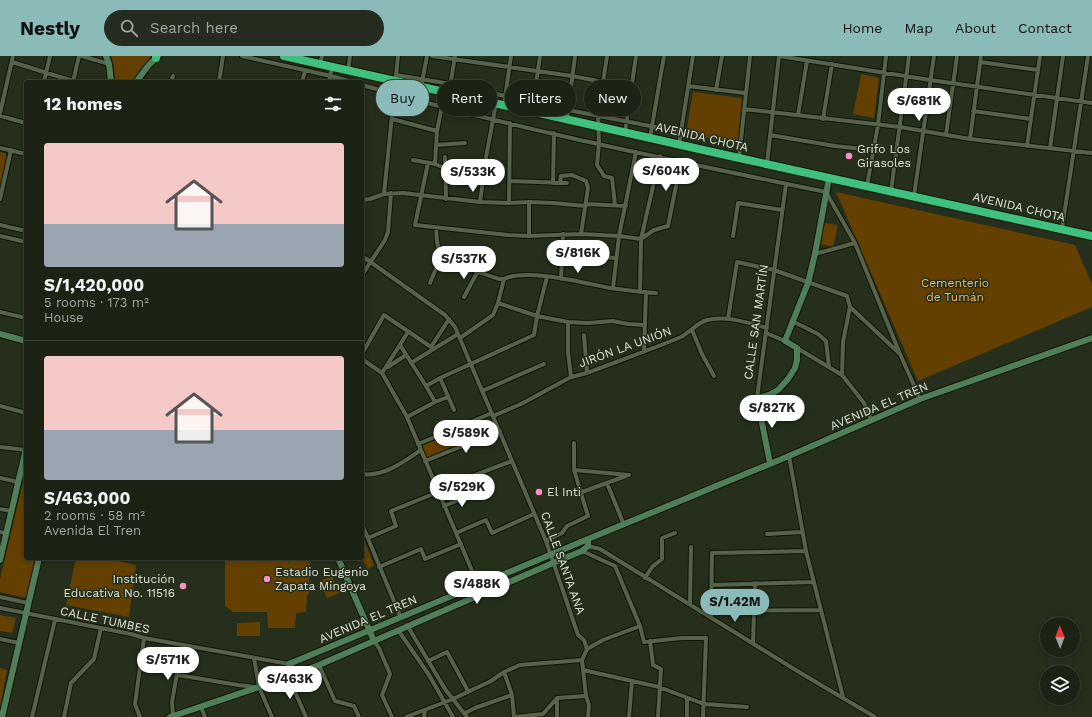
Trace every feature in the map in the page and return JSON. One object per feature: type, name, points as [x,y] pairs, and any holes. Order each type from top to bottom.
[{"type":"highway","name":"AVENIDA CHOTA","points":[[284,56],[321,60],[331,71],[348,71],[406,80]]},
{"type":"highway","name":"AVENIDA CHOTA","points":[[497,104],[505,106]]},
{"type":"highway","name":"AVENIDA CHOTA","points":[[552,116],[1092,236]]},
{"type":"main road","points":[[106,56],[111,80]]},
{"type":"main road","points":[[137,80],[157,57]]},
{"type":"main road","points":[[757,398],[769,395],[778,390],[795,368],[797,348],[785,341],[808,283],[829,178]]},
{"type":"main road","points":[[0,334],[24,340]]},
{"type":"main road","name":"AVENIDA EL TREN","points":[[289,664],[369,630],[402,618],[551,554],[588,543],[624,525],[872,421],[920,399],[1092,338]]},
{"type":"main road","name":"CALLE SAN MARTÍN","points":[[757,398],[770,463]]},
{"type":"main road","points":[[0,560],[3,533],[12,511],[24,458]]},
{"type":"main road","name":"AVENIDA EL TREN","points":[[172,717],[300,672],[582,551],[588,543]]},
{"type":"main road","points":[[2,717],[39,560]]},
{"type":"main road","points":[[339,560],[374,641]]},
{"type":"street","points":[[0,113],[2,97],[13,56]]},
{"type":"street","points":[[44,80],[50,56]]},
{"type":"street","points":[[73,80],[80,56],[108,64]]},
{"type":"street","points":[[220,80],[223,56]]},
{"type":"street","points":[[242,56],[305,71],[331,71],[349,80]]},
{"type":"street","points":[[348,71],[350,56]]},
{"type":"street","points":[[395,78],[398,56]]},
{"type":"street","points":[[423,80],[427,56]]},
{"type":"street","points":[[432,56],[455,58],[593,80]]},
{"type":"street","points":[[508,80],[511,56]]},
{"type":"street","points":[[537,80],[540,56]]},
{"type":"street","points":[[572,80],[575,56]]},
{"type":"street","points":[[603,80],[607,56]]},
{"type":"street","points":[[625,132],[636,56]]},
{"type":"street","points":[[650,138],[664,56]]},
{"type":"street","points":[[679,145],[693,56]]},
{"type":"street","points":[[716,90],[722,56]]},
{"type":"street","points":[[739,158],[750,56]]},
{"type":"street","points":[[767,164],[779,56],[930,80],[1092,103]]},
{"type":"street","points":[[867,186],[878,125],[886,56]]},
{"type":"street","points":[[890,191],[909,56]]},
{"type":"street","points":[[914,196],[922,131],[934,56]]},
{"type":"street","points":[[946,135],[957,56]]},
{"type":"street","points":[[970,139],[981,56]]},
{"type":"street","points":[[1026,146],[1040,56]]},
{"type":"street","points":[[1050,148],[1063,56]]},
{"type":"street","points":[[1062,229],[1088,56]]},
{"type":"street","points":[[452,80],[455,58]]},
{"type":"street","points":[[798,115],[807,61]]},
{"type":"street","points":[[12,62],[70,80]]},
{"type":"street","points":[[980,62],[1038,70]]},
{"type":"street","points":[[823,119],[832,64]]},
{"type":"street","points":[[303,80],[305,71]]},
{"type":"street","points":[[329,80],[331,71]]},
{"type":"street","points":[[172,80],[173,76]]},
{"type":"street","points":[[364,86],[376,89]]},
{"type":"street","points":[[688,86],[745,94]]},
{"type":"street","points":[[480,202],[493,119],[505,98]]},
{"type":"street","points":[[744,109],[900,127],[970,139],[1092,153]]},
{"type":"street","points":[[973,111],[1031,119]]},
{"type":"street","points":[[0,116],[24,122]]},
{"type":"street","points":[[384,194],[392,116]]},
{"type":"street","points":[[435,164],[437,132],[440,116]]},
{"type":"street","points":[[481,116],[636,152],[826,192],[855,243],[920,399]]},
{"type":"street","points":[[615,205],[612,178],[604,176],[597,165],[599,143],[597,126],[598,116],[681,132]]},
{"type":"street","points":[[392,119],[437,132]]},
{"type":"street","points":[[509,203],[510,123]]},
{"type":"street","points":[[553,183],[554,133]]},
{"type":"street","points":[[770,135],[835,146],[873,150]]},
{"type":"street","points":[[436,145],[465,143]]},
{"type":"street","points":[[0,148],[24,153]]},
{"type":"street","points":[[0,199],[11,150]]},
{"type":"street","points":[[612,288],[619,236],[636,152]]},
{"type":"street","points":[[640,292],[641,239],[660,156]]},
{"type":"street","points":[[445,157],[446,199]]},
{"type":"street","points":[[413,160],[435,164],[445,168]]},
{"type":"street","points":[[428,163],[415,226],[529,236],[582,234],[641,239],[654,230],[668,226],[681,161]]},
{"type":"street","points":[[560,183],[561,176],[572,175],[586,181],[588,188],[582,234]]},
{"type":"street","points":[[509,181],[567,183]]},
{"type":"street","name":"CALLE SAN MARTÍN","points":[[757,398],[786,184]]},
{"type":"street","points":[[364,272],[385,240],[388,232],[392,193]]},
{"type":"street","points":[[364,200],[384,194],[403,193],[480,202],[529,202],[626,206]]},
{"type":"street","points":[[529,202],[529,236]]},
{"type":"street","points":[[732,236],[738,203],[782,210]]},
{"type":"street","points":[[0,225],[24,231]]},
{"type":"street","points":[[436,228],[437,244],[442,254],[449,261],[499,279],[526,274],[612,288],[656,293]]},
{"type":"street","points":[[561,279],[563,234]]},
{"type":"street","points":[[0,236],[24,242]]},
{"type":"street","points":[[815,254],[855,243]]},
{"type":"street","points":[[430,283],[442,254]]},
{"type":"street","points":[[562,256],[616,258]]},
{"type":"street","name":"CALLE SANTA ANA","points":[[364,257],[449,319],[459,336],[546,541],[578,635],[584,640],[587,648]]},
{"type":"street","points":[[728,319],[737,262],[774,270],[847,296],[850,307],[843,342],[842,375]]},
{"type":"street","points":[[464,297],[478,271]]},
{"type":"street","points":[[426,386],[440,378],[534,335],[537,316],[547,277]]},
{"type":"street","points":[[411,363],[432,348],[459,336],[493,315],[498,303],[504,279]]},
{"type":"street","points":[[644,351],[646,292]]},
{"type":"street","points":[[498,303],[537,316],[568,322],[588,323],[613,320],[628,324],[645,325]]},
{"type":"street","points":[[850,307],[900,354]]},
{"type":"street","points":[[0,312],[24,318]]},
{"type":"street","points":[[364,350],[384,315],[432,348]]},
{"type":"street","points":[[432,348],[449,319]]},
{"type":"street","name":"JIRÓN LA UNIÓN","points":[[418,444],[521,404],[571,377],[587,373],[683,336],[707,320],[728,319],[745,322],[785,341]]},
{"type":"street","points":[[792,321],[818,334],[826,341],[829,366]]},
{"type":"street","points":[[568,322],[568,352],[571,377]]},
{"type":"street","points":[[692,330],[702,354],[714,376]]},
{"type":"street","points":[[386,369],[408,332]]},
{"type":"street","points":[[584,335],[587,373]]},
{"type":"street","points":[[400,345],[435,402]]},
{"type":"street","points":[[797,348],[813,359],[829,366],[842,375],[864,403],[872,421]]},
{"type":"street","points":[[382,373],[406,355]]},
{"type":"street","points":[[364,360],[382,373],[407,417],[478,585],[478,595]]},
{"type":"street","points":[[482,391],[544,364]]},
{"type":"street","points":[[440,378],[454,410]]},
{"type":"street","points":[[407,417],[435,402],[448,397]]},
{"type":"street","points":[[0,406],[24,412]]},
{"type":"street","points":[[426,461],[500,431]]},
{"type":"street","points":[[546,541],[562,533],[567,526],[588,516],[582,492],[574,470],[574,443]]},
{"type":"street","points":[[0,447],[24,450]]},
{"type":"street","points":[[364,474],[370,475],[390,469],[421,450]]},
{"type":"street","points":[[789,456],[806,551],[843,698]]},
{"type":"street","points":[[444,506],[473,494],[467,478],[512,461]]},
{"type":"street","points":[[574,470],[629,474],[582,492]]},
{"type":"street","points":[[0,478],[18,482]]},
{"type":"street","points":[[607,483],[624,525]]},
{"type":"street","points":[[368,538],[396,526],[391,511],[438,492]]},
{"type":"street","points":[[0,509],[12,511]]},
{"type":"street","points":[[456,533],[486,520],[492,533],[534,514]]},
{"type":"street","points":[[364,529],[379,567],[402,618]]},
{"type":"street","points":[[767,534],[802,532]]},
{"type":"street","points":[[645,578],[652,567],[662,559],[662,538],[675,533]]},
{"type":"street","points":[[588,543],[876,717]]},
{"type":"street","points":[[379,567],[421,549],[425,559],[461,544]]},
{"type":"street","points":[[690,604],[691,547]]},
{"type":"street","points":[[582,551],[615,566],[640,626],[644,642],[682,638],[706,638],[703,717]]},
{"type":"street","points":[[711,618],[712,553],[806,551]]},
{"type":"street","points":[[712,585],[813,582]]},
{"type":"street","points":[[753,643],[755,583]]},
{"type":"street","points":[[0,597],[28,603]]},
{"type":"street","name":"CALLE TUMBES","points":[[0,608],[144,638],[289,664],[300,672]]},
{"type":"street","points":[[712,611],[820,610]]},
{"type":"street","points":[[32,717],[55,620]]},
{"type":"street","points":[[407,625],[445,689],[466,715],[475,708],[512,695]]},
{"type":"street","points":[[588,717],[589,705],[586,696],[582,660],[587,648],[603,640],[640,626]]},
{"type":"street","points":[[64,717],[71,682],[94,659],[101,628]]},
{"type":"street","points":[[398,630],[429,675],[453,717]]},
{"type":"street","points":[[140,717],[135,704],[144,638]]},
{"type":"street","points":[[0,639],[19,643]]},
{"type":"street","points":[[374,641],[379,648],[390,674],[382,695],[392,717]]},
{"type":"street","points":[[650,641],[653,665],[660,669],[658,717]]},
{"type":"street","points":[[172,717],[172,702],[178,675],[182,645]]},
{"type":"street","points":[[428,661],[447,652],[468,691]]},
{"type":"street","points":[[254,658],[259,687],[272,717]]},
{"type":"street","points":[[406,717],[454,699],[520,665],[582,660]]},
{"type":"street","points":[[319,664],[335,701],[354,706],[359,717]]},
{"type":"street","points":[[583,670],[659,687],[704,704],[746,707]]},
{"type":"street","points":[[504,672],[512,695],[514,717],[543,714],[557,698],[586,696]]},
{"type":"street","points":[[178,675],[259,687]]},
{"type":"street","points":[[288,676],[306,717]]},
{"type":"street","points":[[629,717],[632,681]]},
{"type":"street","points":[[557,698],[557,717]]},
{"type":"street","points":[[687,698],[687,717]]},
{"type":"street","points":[[201,707],[205,717]]},
{"type":"street","points":[[424,717],[425,710]]},
{"type":"green space","points":[[111,56],[151,56],[134,80],[115,80],[114,66]]},
{"type":"green space","points":[[861,74],[879,78],[874,118],[853,114]]},
{"type":"green space","points":[[693,92],[742,98],[738,144],[686,134]]},
{"type":"green space","points":[[0,152],[7,156],[0,186]]},
{"type":"green space","name":"Cementerio de Tumán","points":[[836,192],[1075,245],[1092,284],[1092,307],[918,381]]},
{"type":"green space","points":[[824,223],[838,225],[833,247],[820,244]]},
{"type":"green space","points":[[450,434],[456,446],[426,459],[421,446]]},
{"type":"green space","points":[[24,478],[24,560],[35,560],[26,598],[0,592],[0,579]]},
{"type":"green space","points":[[364,540],[374,565],[368,569],[362,560],[364,560]]},
{"type":"green space","points":[[76,560],[115,560],[136,565],[129,617],[66,605]]},
{"type":"green space","name":"Estadio Eugenio Zapata Mingoya","points":[[225,560],[332,560],[310,561],[309,593],[307,595],[306,612],[296,613],[295,628],[268,628],[267,612],[233,612],[225,606]]},
{"type":"green space","points":[[332,576],[339,593],[327,598],[320,581]]},
{"type":"green space","points":[[0,615],[16,618],[12,633],[0,631]]},
{"type":"green space","points":[[260,622],[260,636],[237,636],[237,623]]},
{"type":"green space","points":[[0,668],[7,670],[0,708]]},
{"type":"place","name":"Grifo Los Girasoles","points":[[849,156]]},
{"type":"place","name":"El Inti","points":[[539,492]]},
{"type":"place","name":"Estadio Eugenio Zapata Mingoya","points":[[267,579]]},
{"type":"place","name":"Institución Educativa No. 11516","points":[[183,586]]}]
